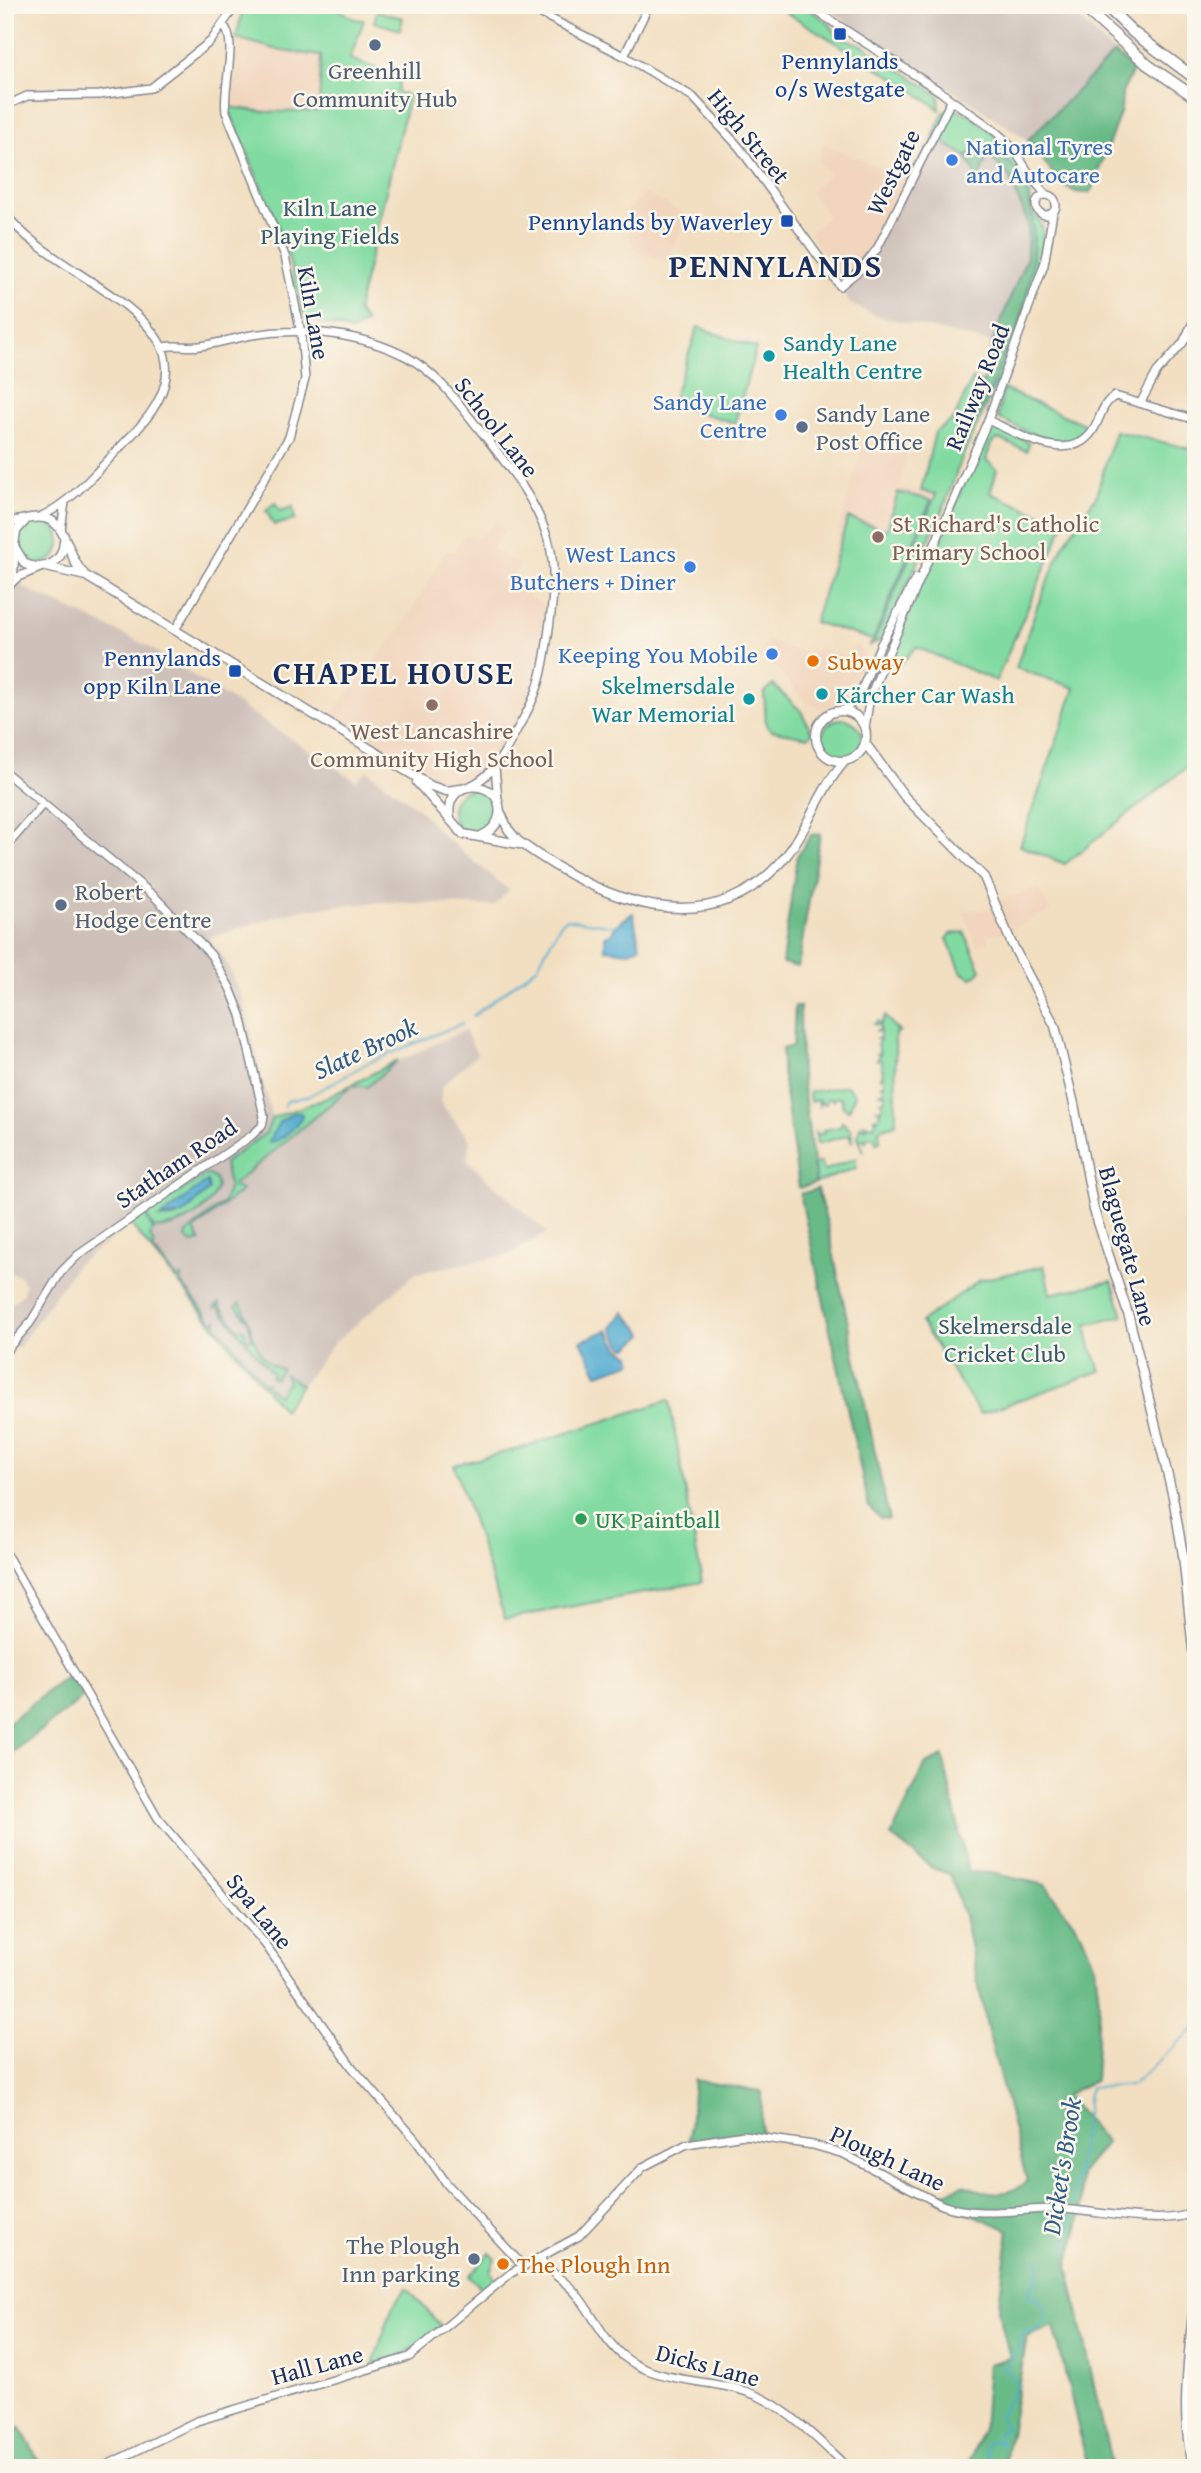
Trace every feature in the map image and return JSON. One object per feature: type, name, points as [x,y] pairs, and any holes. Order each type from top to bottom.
[{"type":"highway","points":[[1081,5],[1147,65],[1196,99]]},
{"type":"highway","points":[[1105,5],[1134,33],[1196,79]]},
{"type":"main road","points":[[5,522],[40,517],[52,521],[62,534],[72,559],[86,576]]},
{"type":"main road","points":[[14,549],[16,531],[27,520]]},
{"type":"main road","points":[[44,567],[58,559],[62,534]]},
{"type":"main road","points":[[5,536],[26,564],[86,576],[436,789],[482,787],[495,797],[508,829],[523,845],[595,887],[623,900],[663,909],[698,907],[737,894],[776,867],[794,844],[827,781],[845,761],[857,756],[865,743],[865,728],[856,716],[843,711],[830,714],[817,729],[817,744],[827,757],[827,781]]},
{"type":"main road","name":"Blaguegate Lane","points":[[865,743],[905,797],[978,869],[1011,942],[1055,1026],[1074,1104],[1094,1210],[1129,1317],[1173,1497],[1196,1679]]},
{"type":"main road","points":[[857,756],[878,764]]},
{"type":"main road","points":[[827,757],[845,761]]},
{"type":"main road","points":[[407,773],[463,834],[523,845]]},
{"type":"main road","points":[[451,821],[449,807],[463,788]]},
{"type":"main road","points":[[476,837],[495,825],[499,808]]},
{"type":"main road","points":[[1195,2468],[1190,2448],[1188,2383],[1196,2288]]},
{"type":"street","points":[[5,106],[27,96],[108,95],[152,88],[203,48],[236,5]]},
{"type":"street","name":"High Street","points":[[524,5],[624,56],[676,86],[705,108],[747,158],[840,286]]},
{"type":"street","points":[[624,56],[649,5]]},
{"type":"street","points":[[807,5],[940,92],[950,103],[969,110],[997,132],[1021,157],[1046,194],[1055,200],[1053,212],[1048,215],[1040,213],[1033,178]]},
{"type":"street","name":"Kiln Lane","points":[[175,630],[293,429],[305,379],[301,333],[280,242],[226,112],[225,87],[231,41],[223,25]]},
{"type":"street","name":"Westgate","points":[[840,286],[862,268],[877,249],[950,103]]},
{"type":"street","points":[[1036,201],[1046,194]]},
{"type":"street","name":"Railway Road","points":[[865,728],[867,706],[879,673],[988,420],[1044,265],[1047,232],[1053,212]]},
{"type":"street","points":[[5,213],[26,235],[144,320],[163,347],[168,374],[160,402],[145,422],[65,502],[40,517]]},
{"type":"street","name":"Railway Road","points":[[1040,213],[1047,232]]},
{"type":"street","points":[[1141,402],[1157,372],[1183,343],[1196,316]]},
{"type":"street","name":"School Lane","points":[[163,347],[202,346],[254,335],[301,333],[362,339],[419,364],[481,432],[534,511],[549,544],[553,604],[545,662],[536,698],[495,766],[484,778],[463,788]]},
{"type":"street","points":[[988,420],[1046,445],[1063,448],[1079,443],[1089,436],[1112,398],[1122,396],[1196,420]]},
{"type":"street","points":[[62,534],[65,502]]},
{"type":"street","points":[[5,589],[12,581],[16,568],[14,549]]},
{"type":"street","name":"Railway Road","points":[[843,711],[859,696],[884,638],[930,552]]},
{"type":"street","points":[[12,581],[44,567]]},
{"type":"street","points":[[866,678],[879,673]]},
{"type":"street","points":[[495,766],[499,808]]},
{"type":"street","name":"Statham Road","points":[[5,772],[155,897],[211,955],[241,1015],[264,1116],[262,1126],[251,1136],[78,1255],[61,1272],[30,1323],[5,1352]]},
{"type":"street","points":[[5,848],[43,804]]},
{"type":"street","name":"Spa Lane","points":[[5,1552],[158,1818],[265,1944],[352,2067],[415,2140],[447,2184],[523,2266]]},
{"type":"street","name":"Plough Lane","points":[[523,2266],[579,2236],[634,2176],[655,2159],[687,2144],[732,2136],[776,2138],[837,2151],[933,2201],[961,2211],[1066,2210],[1170,2217],[1196,2211]]},
{"type":"street","name":"Dicks Lane","points":[[540,2258],[547,2269],[575,2291],[612,2344],[633,2363],[762,2398],[848,2468]]},
{"type":"street","name":"Hall Lane","points":[[102,2468],[197,2421],[402,2360],[523,2266]]},
{"type":"shaded area","points":[[822,5],[1066,5],[1114,53],[1028,140]]},
{"type":"shaded area","points":[[236,38],[282,51],[321,56],[321,103],[310,174],[254,167],[228,107],[229,72]]},
{"type":"shaded area","points":[[933,135],[966,156],[979,179],[988,154],[1008,174],[1028,223],[1027,257],[992,343],[874,315],[850,304],[840,286],[868,263]]},
{"type":"shaded area","points":[[823,143],[907,179],[868,256],[840,279],[809,232],[828,217],[810,191],[829,174],[817,161]]},
{"type":"shaded area","points":[[646,194],[687,215],[667,263],[634,248],[623,223],[628,210]]},
{"type":"shaded area","name":"St Richard's Catholic Primary School","points":[[864,441],[907,452],[900,486],[937,494],[875,641],[870,642],[812,623]]},
{"type":"shaded area","name":"West Lancashire Community High School","points":[[497,522],[504,531],[493,549],[519,565],[508,583],[548,607],[540,664],[536,680],[531,683],[534,689],[505,743],[491,764],[480,774],[463,784],[431,782],[325,722],[404,624],[446,551],[453,551],[465,535],[476,540]]},
{"type":"shaded area","points":[[5,574],[21,586],[146,645],[356,781],[367,770],[420,810],[442,835],[509,890],[494,906],[383,902],[302,909],[208,938],[225,960],[242,998],[272,1118],[287,1137],[356,1081],[465,1030],[477,1054],[442,1086],[440,1102],[470,1140],[467,1160],[547,1233],[509,1255],[416,1273],[334,1343],[283,1410],[131,1225],[77,1264],[18,1348],[9,1340],[5,1309],[23,1294],[25,1285],[20,1276],[5,1271]]},
{"type":"shaded area","points":[[767,641],[807,654],[815,653],[819,647],[846,657],[854,646],[866,653],[845,699],[826,710],[806,703],[763,653]]},
{"type":"shaded area","points":[[1038,887],[1050,911],[1003,933],[988,935],[987,942],[977,946],[963,911],[992,909],[989,899],[1013,897]]},
{"type":"green space","name":"Kiln Lane Playing Fields","points":[[244,5],[333,5],[354,19],[364,20],[350,59],[400,77],[397,92],[409,96],[357,311],[366,322],[352,331],[304,318],[284,241],[228,107],[267,112],[319,111],[321,56],[282,51],[236,38]]},
{"type":"green space","points":[[774,5],[802,5],[828,22],[838,36],[864,46],[939,95],[940,110],[909,87]]},
{"type":"green space","points":[[377,11],[403,18],[400,30],[374,22]]},
{"type":"green space","points":[[1114,53],[1134,69],[1122,93],[1121,110],[1091,192],[1080,193],[1061,183],[1028,140]]},
{"type":"green space","points":[[951,109],[973,118],[1007,148],[1028,181],[1032,209],[1042,226],[1038,273],[1016,337],[1033,219],[1014,167],[987,144],[966,156],[933,136],[944,112]]},
{"type":"green space","points":[[986,144],[1015,169],[1026,191],[1034,237],[1029,285],[1011,354],[1005,352],[989,395],[963,444],[989,365],[992,343],[1027,257],[1028,223],[1008,174],[988,155],[979,180],[966,156]]},
{"type":"green space","points":[[698,327],[756,348],[735,423],[671,404]]},
{"type":"green space","points":[[1006,351],[1011,354],[962,457],[942,512],[880,641],[868,646],[875,640],[936,494],[921,491],[935,432],[954,419],[972,379],[984,382],[964,440]]},
{"type":"green space","points":[[1003,389],[1089,425],[1080,435],[1069,440],[1058,441],[1033,435],[998,418]]},
{"type":"green space","points":[[994,428],[1013,433],[1029,443],[1027,451],[998,439],[991,444],[986,460],[997,469],[990,493],[1064,524],[996,681],[916,647],[892,673],[887,664],[940,535],[947,525],[979,446]]},
{"type":"green space","points":[[1115,431],[1196,450],[1196,760],[1065,864],[1020,846],[1075,688],[1016,668],[1036,609],[1064,544],[1096,496]]},
{"type":"green space","name":"St Richard's Catholic Primary School","points":[[898,492],[931,500],[873,640],[814,622],[848,518],[887,530]]},
{"type":"green space","points":[[275,503],[280,511],[293,507],[295,520],[274,525],[266,510]]},
{"type":"green space","points":[[38,520],[53,527],[60,542],[53,557],[38,564],[23,557],[16,542],[23,527]]},
{"type":"green space","points":[[773,685],[801,711],[812,733],[808,737],[770,730],[766,725],[764,693]]},
{"type":"green space","points":[[842,719],[850,720],[856,725],[861,731],[861,747],[856,753],[850,758],[842,759],[834,758],[828,753],[823,747],[822,739],[823,731],[828,725],[834,720]]},
{"type":"green space","points":[[474,789],[489,796],[496,811],[489,826],[474,833],[459,826],[452,811],[459,796]]},
{"type":"green space","points":[[820,834],[798,967],[782,963],[797,856],[811,835]]},
{"type":"green space","points":[[964,932],[981,970],[972,978],[962,973],[947,939],[951,934]]},
{"type":"green space","points":[[795,1006],[800,1006],[801,1073],[816,1183],[799,1188],[782,1072],[782,1049],[793,1046]]},
{"type":"green space","points":[[885,1016],[899,1032],[895,1033],[896,1124],[879,1129],[880,1142],[876,1143],[874,1136],[867,1137],[866,1142],[864,1139],[860,1140],[863,1152],[858,1137],[860,1126],[866,1129],[868,1126],[862,1123],[874,1126],[876,1120],[873,1117],[878,1119],[880,1112],[877,1109],[881,1110],[881,1101],[885,1100],[885,1093],[880,1093],[884,1090],[884,1085],[880,1085],[884,1083],[884,1078],[880,1077],[883,1075],[881,1060],[877,1060],[880,1054],[875,1054],[880,1053],[877,1045],[880,1040],[877,1039],[880,1038],[880,1032],[875,1031],[880,1030],[880,1026],[874,1024],[878,1021],[881,1024]]},
{"type":"green space","points":[[398,1060],[367,1087],[353,1085],[234,1184],[234,1187],[242,1190],[194,1230],[200,1241],[192,1243],[186,1239],[187,1233],[224,1202],[229,1185],[224,1163],[266,1133],[272,1118],[327,1098]]},
{"type":"green space","points":[[847,1086],[855,1094],[849,1110],[843,1107],[841,1097],[834,1098],[833,1102],[832,1098],[826,1100],[826,1104],[820,1102],[819,1105],[818,1100],[810,1102],[809,1092]]},
{"type":"green space","points":[[842,1122],[851,1130],[852,1143],[849,1135],[817,1144],[815,1131],[817,1135],[824,1133],[823,1130],[840,1127]]},
{"type":"green space","points":[[856,1158],[856,1168],[816,1183],[814,1164],[820,1162],[824,1171]]},
{"type":"green space","points":[[207,1174],[215,1179],[217,1187],[207,1204],[182,1222],[154,1229],[146,1215]],"holes":[[[207,1181],[183,1214],[169,1219],[160,1218]]]},
{"type":"green space","points":[[817,1189],[827,1223],[889,1519],[880,1518],[869,1507],[800,1194]]},
{"type":"green space","points":[[145,1215],[153,1230],[150,1237],[155,1246],[152,1248],[178,1279],[181,1277],[181,1283],[213,1322],[217,1320],[216,1325],[264,1383],[268,1382],[265,1384],[278,1395],[288,1382],[285,1374],[301,1385],[283,1410],[131,1225]]},
{"type":"green space","name":"Skelmersdale Cricket Club","points":[[1044,1266],[1050,1294],[1112,1281],[1123,1316],[1086,1325],[1101,1371],[980,1414],[921,1322],[980,1280]]},
{"type":"green space","points":[[221,1302],[219,1305],[239,1329],[244,1329],[247,1340],[252,1339],[248,1320],[236,1306],[240,1303],[245,1311],[264,1359],[282,1369],[275,1378],[271,1377],[273,1374],[218,1307],[214,1308]]},
{"type":"green space","name":"UK Paintball","points":[[669,1400],[702,1582],[505,1619],[454,1465],[518,1449]]},
{"type":"green space","points":[[70,1674],[83,1694],[80,1700],[5,1758],[5,1725]]},
{"type":"green space","points":[[943,1756],[968,1872],[991,1873],[1045,1885],[1081,1933],[1095,1966],[1099,2001],[1095,2080],[1066,2095],[1106,2143],[1081,2173],[1082,2212],[1068,2265],[1112,2468],[1088,2468],[1054,2326],[1027,2337],[1006,2456],[998,2468],[967,2468],[983,2428],[988,2364],[1010,2358],[998,2310],[1009,2230],[936,2199],[938,2195],[963,2185],[996,2193],[1013,2190],[1027,2181],[988,2031],[964,1916],[950,1874],[932,1868],[891,1836],[926,1764]]},
{"type":"green space","points":[[694,2080],[762,2092],[761,2134],[689,2143]]},
{"type":"green space","points":[[490,2253],[495,2258],[490,2272],[498,2280],[485,2291],[469,2276]]},
{"type":"green space","points":[[407,2288],[442,2327],[404,2354],[373,2364],[393,2306]]},
{"type":"green space","points":[[20,2427],[43,2468],[5,2468],[5,2435]]},
{"type":"water","points":[[633,913],[640,947],[627,952],[605,949],[605,936],[611,934],[615,926]]},
{"type":"water","points":[[294,1113],[301,1113],[302,1116],[292,1129],[278,1140],[268,1142],[280,1121]]},
{"type":"water","points":[[207,1181],[209,1190],[182,1215],[160,1218]]},
{"type":"water","points":[[624,1312],[644,1334],[628,1348],[623,1347],[612,1328]]},
{"type":"water","points":[[608,1330],[620,1349],[631,1355],[633,1362],[598,1374],[581,1341]]},
{"type":"waterway","points":[[563,922],[566,919],[615,926]]},
{"type":"waterway","name":"Slate Brook","points":[[473,1016],[537,967],[562,921]]},
{"type":"waterway","name":"Slate Brook","points":[[284,1107],[287,1101],[309,1096],[368,1063],[463,1023]]},
{"type":"waterway","name":"Dicket's Brook","points":[[1072,2208],[1090,2087],[1131,2086],[1196,2027]]},
{"type":"waterway","name":"Dicket's Brook","points":[[1065,2252],[1071,2214]]},
{"type":"waterway","points":[[991,2468],[994,2463],[985,2452],[986,2444],[992,2440],[1002,2444],[998,2433],[1006,2427],[999,2416],[1018,2385],[1004,2368],[1020,2346],[1024,2331],[1036,2331],[1043,2324],[1046,2312],[1039,2298],[1028,2296],[1040,2270],[1038,2259],[1042,2257]]},
{"type":"waterway","points":[[980,2468],[985,2468]]},
{"type":"place","name":"Pennylands o/s Westgate","points":[[840,34]]},
{"type":"place","name":"Greenhill Community Hub","points":[[375,45]]},
{"type":"place","name":"National Tyres and Autocare","points":[[952,160]]},
{"type":"place","name":"Pennylands by Waverley","points":[[787,221]]},
{"type":"place","name":"Sandy Lane Health Centre","points":[[769,356]]},
{"type":"place","name":"Sandy Lane Centre","points":[[781,415]]},
{"type":"place","name":"Sandy Lane Post Office","points":[[802,427]]},
{"type":"place","name":"St Richard's Catholic Primary School","points":[[878,537]]},
{"type":"place","name":"West Lancs Butchers + Diner","points":[[690,567]]},
{"type":"place","name":"Keeping You Mobile","points":[[772,654]]},
{"type":"place","name":"Subway","points":[[813,661]]},
{"type":"place","name":"Pennylands opp Kiln Lane","points":[[235,671]]},
{"type":"place","name":"Kärcher Car Wash","points":[[822,694]]},
{"type":"place","name":"Skelmersdale War Memorial","points":[[749,699]]},
{"type":"place","name":"West Lancashire Community High School","points":[[432,705]]},
{"type":"place","name":"Robert Hodge Centre","points":[[61,905]]},
{"type":"place","name":"UK Paintball","points":[[581,1519]]},
{"type":"place","name":"The Plough Inn parking","points":[[474,2259]]},
{"type":"place","name":"The Plough Inn","points":[[503,2264]]},
{"type":"district","name":"PENNYLANDS","points":[[776,265]]},
{"type":"district","name":"CHAPEL HOUSE","points":[[394,672]]}]
